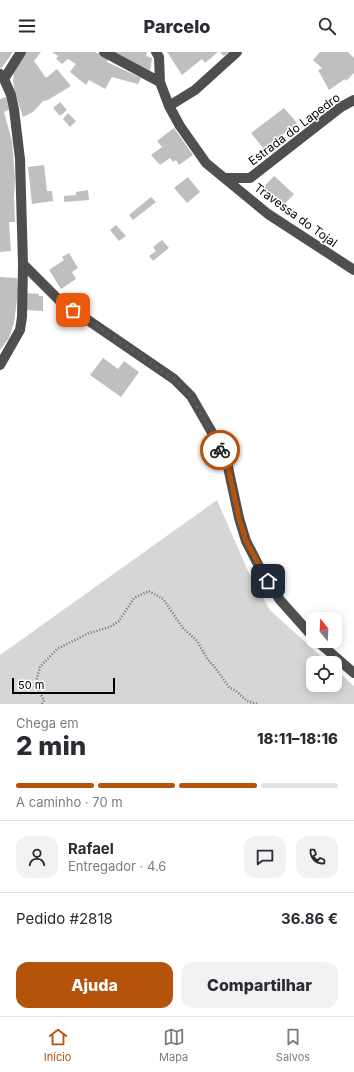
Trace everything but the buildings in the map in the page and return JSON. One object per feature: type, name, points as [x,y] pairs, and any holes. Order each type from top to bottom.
[{"type":"street","points":[[0,365],[20,330],[22,317],[23,264],[20,159],[11,95],[2,76],[20,52]]},
{"type":"street","points":[[104,52],[160,82]]},
{"type":"street","name":"Travessa do Tojal","points":[[156,52],[159,58],[160,82],[169,106],[180,126],[206,163],[268,214],[354,270]]},
{"type":"street","points":[[169,106],[195,90],[237,52]]},
{"type":"street","name":"Estrada do Lapedro","points":[[226,178],[250,178],[341,108],[354,100]]},
{"type":"street","points":[[23,264],[60,302],[174,379],[191,396],[214,436],[228,467],[239,518],[246,541],[262,572],[280,600],[306,629]]},
{"type":"street","points":[[325,648],[354,673]]},
{"type":"path","points":[[42,704],[44,700],[36,682],[40,667],[57,649],[89,633],[110,627],[119,621],[134,598],[149,591],[163,599],[183,628],[197,641],[208,660],[229,687],[247,701],[257,704]]},
{"type":"shaded area","points":[[217,500],[248,571],[270,610],[306,643],[306,648],[312,648],[320,656],[306,656],[306,692],[342,692],[342,675],[354,686],[354,704],[0,704],[0,655]]},
{"type":"way so far","points":[[73,310],[174,379],[191,396],[214,436],[220,450]]},
{"type":"route","points":[[220,450],[228,467],[239,518],[246,541],[268,581]]}]
